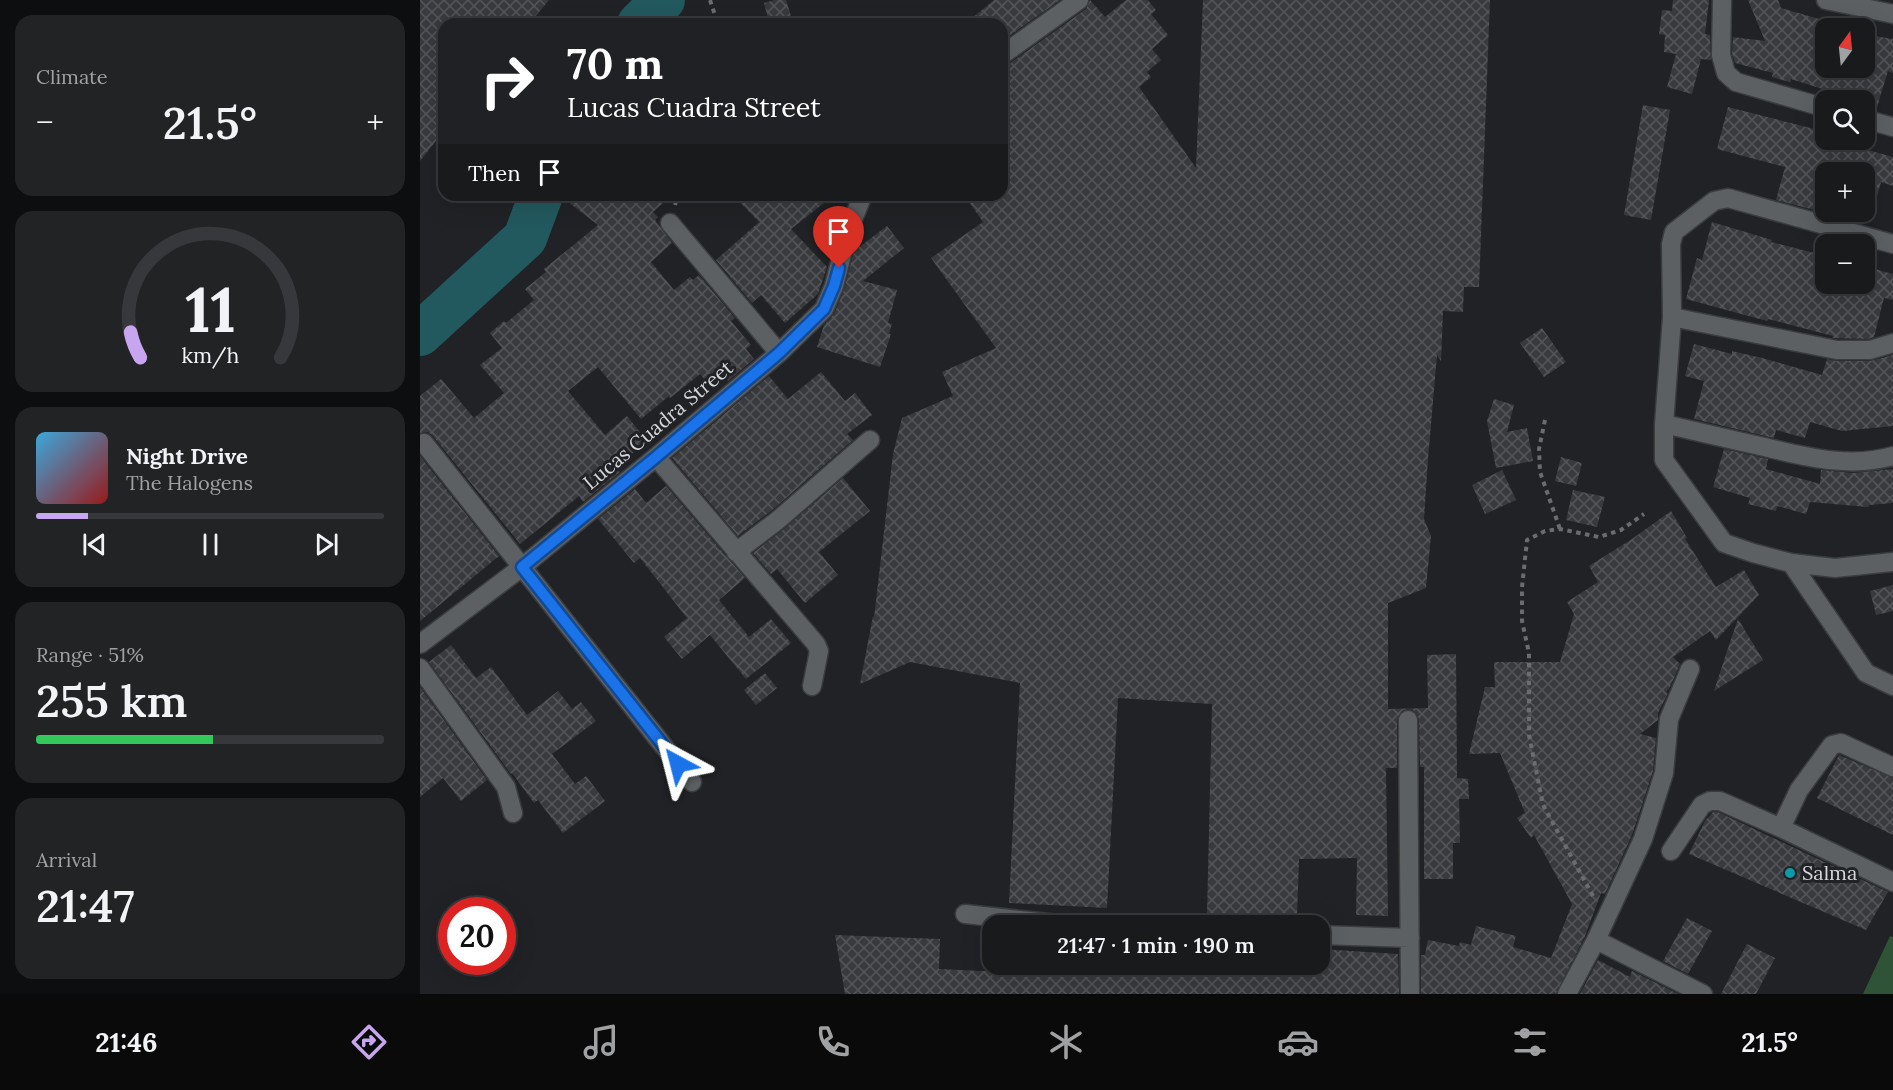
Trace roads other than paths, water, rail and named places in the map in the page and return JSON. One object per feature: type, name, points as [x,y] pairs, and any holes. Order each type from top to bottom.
[{"type":"street","points":[[1008,51],[1079,0]]},
{"type":"street","points":[[1722,0],[1721,55],[1726,72],[1736,82],[1815,105]]},
{"type":"street","points":[[1826,0],[1893,14]]},
{"type":"street","points":[[1875,121],[1892,123]]},
{"type":"street","points":[[1893,244],[1728,198],[1714,201],[1674,232],[1671,244],[1672,316],[1664,424],[1664,460],[1724,543],[1791,563],[1835,568],[1893,562]]},
{"type":"street","name":"Lucas Cuadra Street","points":[[422,636],[522,567],[779,353],[824,309],[834,286],[848,231],[860,201]]},
{"type":"street","points":[[670,223],[779,353]]},
{"type":"street","points":[[1672,316],[1838,350],[1870,350],[1893,343]]},
{"type":"street","points":[[1664,424],[1819,460],[1851,462],[1893,456]]},
{"type":"street","points":[[736,552],[778,520],[870,440]]},
{"type":"street","points":[[424,443],[692,782]]},
{"type":"street","points":[[656,457],[816,645],[819,651],[812,686]]},
{"type":"street","points":[[1791,563],[1866,673],[1893,686]]},
{"type":"street","points":[[420,668],[506,787],[513,813]]},
{"type":"street","points":[[1567,994],[1596,940],[1634,860],[1648,824],[1664,773],[1669,719],[1690,669]]},
{"type":"street","points":[[1408,720],[1410,994]]},
{"type":"street","points":[[1781,828],[1799,790],[1832,745],[1841,743],[1893,766]]},
{"type":"street","points":[[1671,851],[1702,805],[1710,801],[1720,801],[1893,882]]},
{"type":"street","points":[[965,915],[982,917]]},
{"type":"street","points":[[1330,935],[1410,938]]},
{"type":"street","points":[[1596,940],[1703,994]]},
{"type":"waterway","points":[[645,18],[663,0]]},
{"type":"waterway","points":[[420,334],[525,238],[539,201]]},
{"type":"place","name":"Salma","points":[[1790,873]]}]
